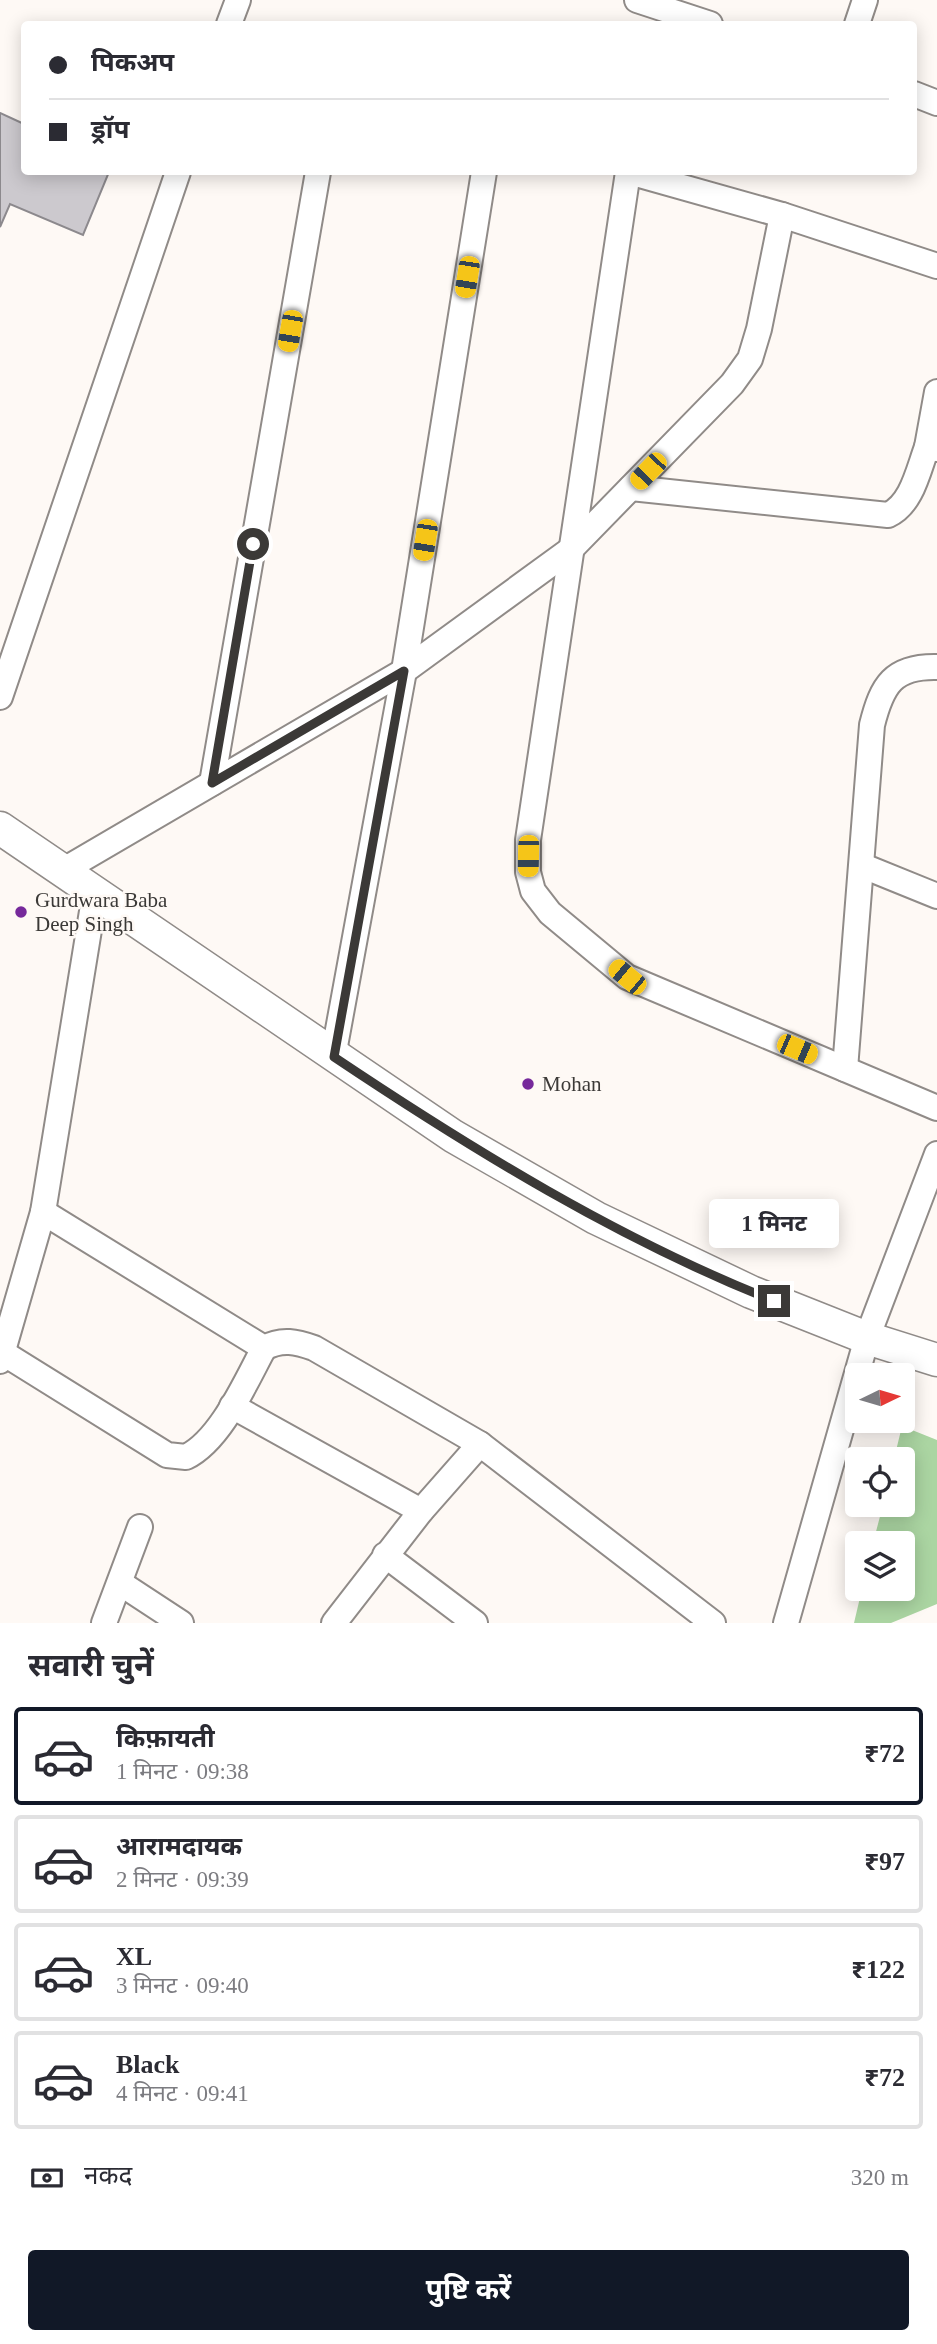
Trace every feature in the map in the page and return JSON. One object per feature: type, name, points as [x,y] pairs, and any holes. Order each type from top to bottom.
[{"type":"street","points":[[230,21],[238,0]]},
{"type":"street","points":[[637,0],[678,19]]},
{"type":"street","points":[[858,21],[865,0]]},
{"type":"street","points":[[917,95],[937,103]]},
{"type":"street","points":[[0,697],[177,175]]},
{"type":"street","points":[[212,783],[317,175]]},
{"type":"street","points":[[334,1057],[404,671],[484,175]]},
{"type":"street","points":[[629,175],[528,839],[528,872],[533,891],[550,912],[627,977],[937,1108]]},
{"type":"street","points":[[640,175],[782,215],[937,266]]},
{"type":"street","points":[[62,871],[404,671],[570,550],[732,384],[750,359],[759,329],[782,215]]},
{"type":"street","points":[[631,488],[888,515],[900,510],[932,448],[937,392]]},
{"type":"street","points":[[845,1069],[872,725],[878,702],[887,684],[906,671],[937,667]]},
{"type":"street","points":[[0,828],[453,1136],[596,1218],[751,1292],[867,1338],[937,1360]]},
{"type":"street","points":[[863,866],[937,896]]},
{"type":"street","points":[[95,893],[43,1212],[1,1357],[167,1455],[186,1457],[194,1453],[232,1406],[264,1348],[274,1342],[290,1341],[314,1348],[480,1444],[712,1623]]},
{"type":"street","points":[[786,1623],[867,1338],[937,1154]]},
{"type":"street","points":[[43,1212],[264,1348]]},
{"type":"street","points":[[232,1406],[421,1511]]},
{"type":"street","points":[[334,1623],[385,1555],[480,1444]]},
{"type":"street","points":[[104,1623],[140,1527]]},
{"type":"street","points":[[385,1555],[475,1623]]},
{"type":"street","points":[[120,1583],[181,1623]]},
{"type":"green space","points":[[915,1431],[937,1440],[937,1604],[891,1623],[854,1623],[859,1601],[915,1601],[915,1531],[876,1531],[880,1517],[915,1517],[915,1447],[897,1447],[900,1433]]},
{"type":"building","points":[[0,113],[21,123],[21,175],[108,175],[83,235],[10,204],[0,227]]},
{"type":"place","name":"Gurdwara Baba Deep Singh","points":[[21,912]]},
{"type":"place","name":"Mohan","points":[[528,1084]]},
{"type":"route","points":[[253,544],[212,783],[404,671],[334,1057],[453,1136],[596,1218],[774,1301]]}]
